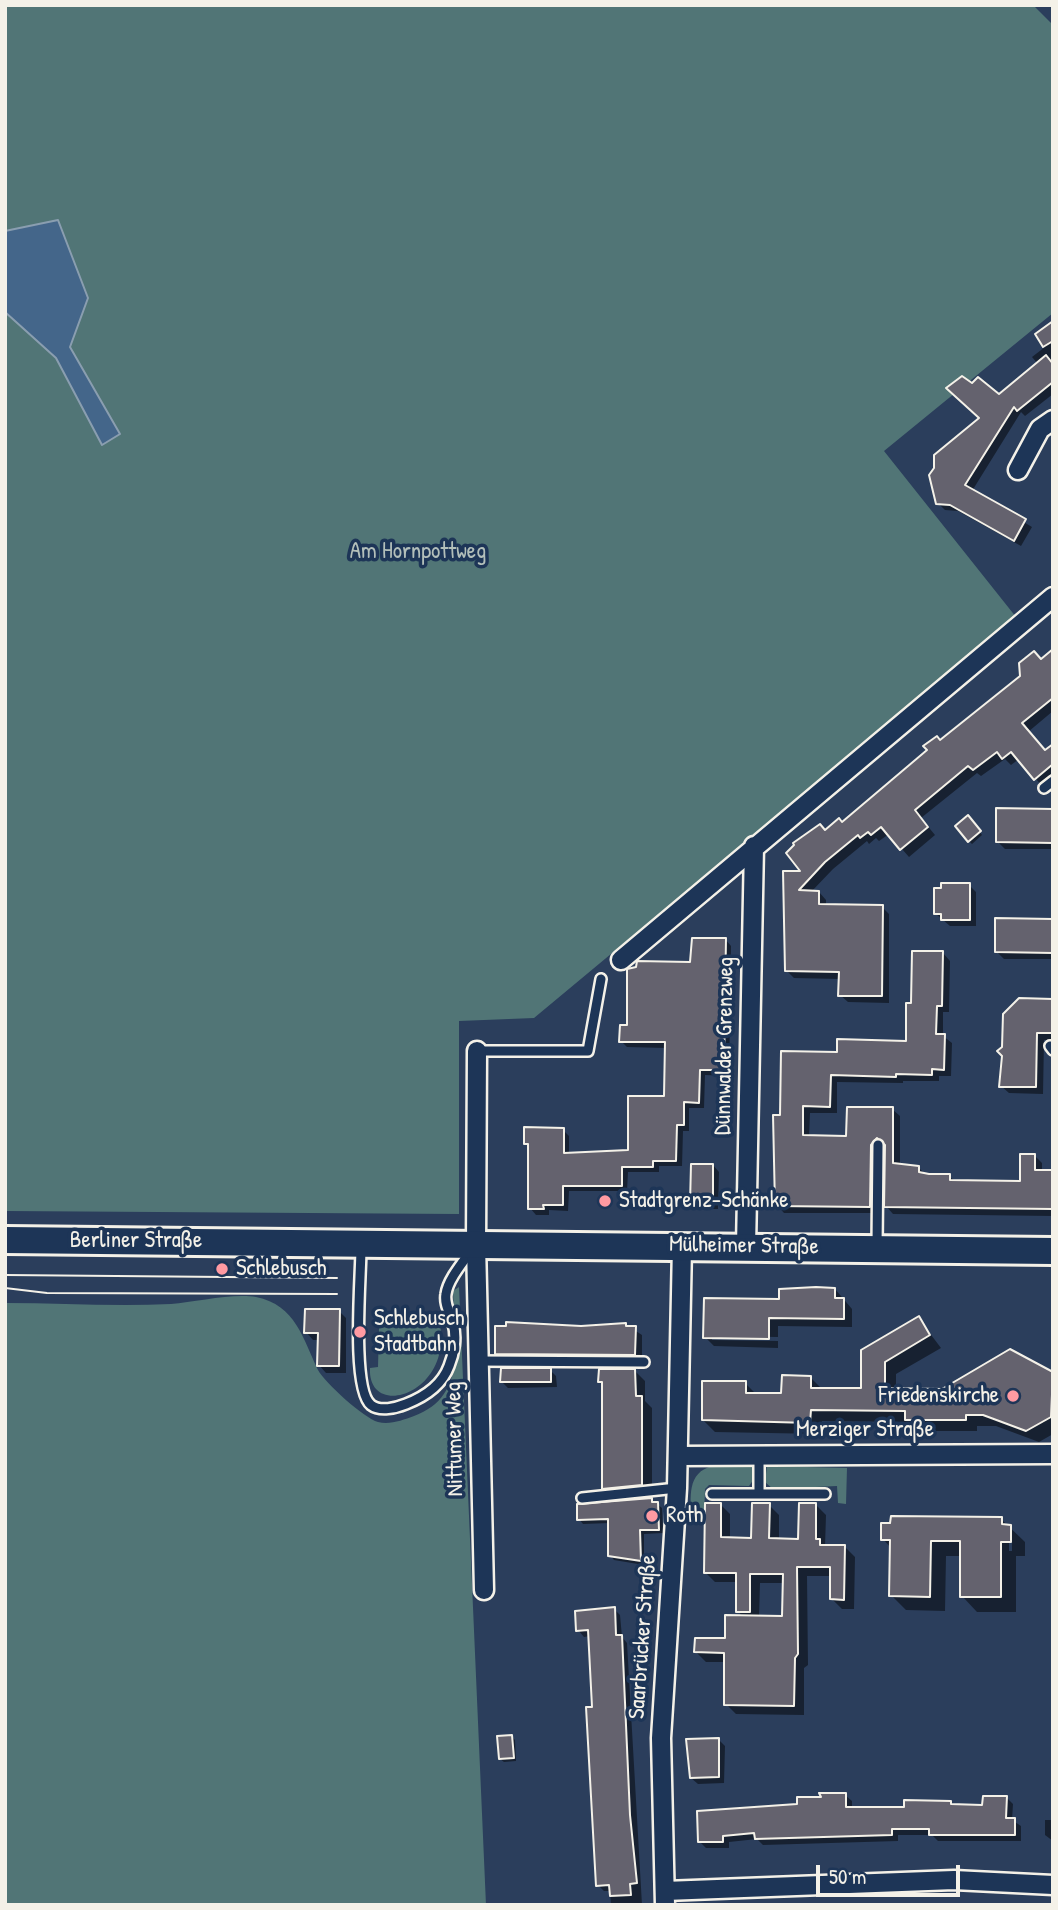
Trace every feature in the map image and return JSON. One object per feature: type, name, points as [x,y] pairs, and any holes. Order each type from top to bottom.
[{"type":"main road","name":"Berliner Straße","points":[[5,1240],[361,1252],[435,1243]]},
{"type":"main road","name":"Mülheimer Straße","points":[[435,1243],[1053,1251]]},
{"type":"street","points":[[1018,470],[1040,429],[1053,420]]},
{"type":"street","points":[[621,960],[1053,597]]},
{"type":"street","name":"Dünnwalder Grenzweg","points":[[746,1246],[754,846]]},
{"type":"street","points":[[476,1244],[477,1051]]},
{"type":"street","name":"Nittumer Weg","points":[[476,1244],[484,1591]]},
{"type":"street","name":"Saarbrücker Straße","points":[[665,1898],[661,1738],[677,1488],[682,1246]]},
{"type":"street","name":"Merziger Straße","points":[[678,1456],[1053,1454]]},
{"type":"street","points":[[665,1898],[954,1880],[1053,1885]]},
{"type":"lane","points":[[1044,788],[1053,781]]},
{"type":"lane","points":[[477,1051],[588,1051],[601,979]]},
{"type":"lane","points":[[877,1248],[878,1145]]},
{"type":"lane","points":[[361,1252],[361,1391],[373,1407],[397,1408],[420,1399],[439,1383],[449,1368],[454,1347],[454,1326],[446,1305],[446,1292],[476,1244]]},
{"type":"lane","points":[[478,1361],[644,1362]]},
{"type":"lane","points":[[759,1494],[760,1455]]},
{"type":"lane","points":[[582,1498],[677,1488]]},
{"type":"lane","points":[[712,1494],[825,1494]]},
{"type":"green space","name":"Am Hornpottweg","points":[[5,5],[1033,5],[1053,25],[1053,313],[884,451],[1016,617],[534,1018],[459,1021],[459,1214],[5,1211]]},
{"type":"green space","points":[[459,1287],[486,1905],[5,1905],[5,1303],[150,1305],[236,1296],[270,1301],[289,1315],[302,1335],[318,1370],[328,1383],[364,1414],[378,1422],[387,1423],[414,1416],[432,1407],[444,1394],[455,1363],[453,1291]]},
{"type":"green space","points":[[437,1312],[441,1340],[437,1362],[426,1379],[412,1391],[396,1396],[383,1394],[373,1385],[370,1368],[378,1367],[379,1328],[425,1323]]},
{"type":"green space","points":[[713,1466],[754,1466],[754,1479],[749,1486],[709,1485],[705,1489],[704,1520],[691,1520],[694,1480],[704,1469]]},
{"type":"green space","points":[[767,1466],[847,1468],[846,1504],[838,1503],[837,1486],[773,1489],[765,1482]]},
{"type":"water","points":[[58,220],[88,298],[70,347],[120,434],[102,445],[56,358],[5,312],[5,231]]},
{"type":"building","points":[[1053,321],[1053,341],[1043,347],[1035,334]]},
{"type":"building","points":[[1046,355],[1053,364],[1053,382],[1017,411],[1014,407],[965,485],[1026,519],[1014,541],[950,505],[936,504],[929,475],[934,468],[934,455],[979,418],[946,388],[962,376],[972,383],[978,377],[999,394]]},
{"type":"building","points":[[1053,649],[1053,698],[1022,723],[1045,750],[1053,744],[1053,764],[1034,780],[1011,752],[1002,759],[997,752],[973,770],[968,766],[915,810],[928,827],[900,850],[881,827],[871,835],[868,832],[860,838],[858,835],[825,862],[799,890],[819,891],[819,904],[883,905],[882,996],[838,996],[839,972],[785,971],[783,871],[800,871],[786,853],[793,843],[820,824],[825,830],[839,818],[842,822],[927,750],[923,746],[937,736],[940,740],[1020,676],[1019,663],[1034,651],[1041,659]]},
{"type":"building","points":[[996,808],[1053,809],[1053,843],[996,842]]},
{"type":"building","points":[[968,815],[981,831],[968,842],[955,826]]},
{"type":"building","points":[[941,883],[970,883],[970,920],[941,920],[941,914],[934,914],[934,888],[941,888]]},
{"type":"building","points":[[995,918],[1053,919],[1053,953],[995,952]]},
{"type":"building","points":[[692,938],[726,938],[724,1070],[700,1070],[699,1103],[684,1102],[684,1125],[677,1125],[676,1161],[653,1161],[653,1167],[622,1167],[622,1186],[563,1186],[563,1205],[543,1205],[544,1209],[528,1209],[528,1144],[524,1144],[524,1127],[564,1128],[564,1153],[628,1150],[628,1096],[664,1096],[665,1042],[619,1042],[620,1025],[627,1025],[627,969],[636,967],[637,961],[690,962]]},
{"type":"building","points":[[912,951],[943,951],[942,1006],[937,1006],[936,1034],[945,1034],[944,1070],[932,1069],[932,1075],[896,1074],[896,1077],[831,1075],[830,1107],[803,1106],[803,1135],[846,1136],[847,1107],[893,1107],[893,1163],[919,1166],[919,1172],[929,1174],[950,1174],[950,1180],[1020,1181],[1020,1154],[1035,1154],[1035,1170],[1053,1170],[1053,1209],[884,1207],[885,1145],[877,1138],[871,1145],[870,1207],[775,1206],[773,1115],[780,1115],[781,1051],[837,1052],[837,1039],[906,1041],[906,1003],[911,1003]]},
{"type":"building","points":[[1019,998],[1053,999],[1053,1033],[1037,1033],[1036,1087],[999,1087],[1002,1056],[997,1051],[1002,1047],[1003,1014]]},
{"type":"building","points":[[691,1164],[713,1164],[713,1204],[690,1204]]},
{"type":"building","points":[[835,1288],[835,1298],[844,1298],[844,1319],[769,1318],[769,1339],[703,1338],[704,1298],[779,1299],[779,1289]]},
{"type":"building","points":[[305,1309],[340,1309],[339,1366],[317,1366],[318,1333],[304,1333]]},
{"type":"building","points":[[919,1316],[930,1335],[885,1362],[885,1388],[942,1389],[1010,1349],[1053,1372],[1051,1417],[1026,1431],[983,1415],[966,1415],[966,1420],[905,1420],[905,1411],[811,1410],[810,1423],[702,1420],[702,1381],[746,1381],[746,1393],[781,1393],[782,1375],[811,1376],[811,1388],[861,1388],[861,1350]]},
{"type":"building","points":[[506,1322],[581,1326],[626,1323],[626,1326],[636,1326],[635,1355],[495,1354],[495,1326],[506,1326]]},
{"type":"building","points":[[501,1368],[551,1368],[551,1382],[500,1382]]},
{"type":"building","points":[[599,1369],[635,1369],[636,1396],[642,1396],[642,1485],[602,1489],[602,1382],[598,1382]]},
{"type":"building","points":[[652,1498],[652,1502],[658,1502],[659,1530],[640,1530],[641,1561],[608,1556],[608,1519],[577,1520],[577,1504]]},
{"type":"building","points":[[705,1503],[721,1503],[721,1537],[751,1538],[752,1503],[770,1503],[769,1538],[798,1539],[799,1503],[816,1503],[816,1539],[820,1539],[820,1545],[845,1545],[844,1600],[830,1599],[830,1567],[797,1567],[798,1654],[795,1658],[794,1706],[724,1705],[724,1653],[694,1652],[695,1638],[725,1638],[725,1615],[782,1616],[783,1574],[750,1574],[750,1612],[736,1612],[736,1573],[704,1573]]},
{"type":"building","points":[[891,1516],[1002,1517],[1002,1524],[1011,1525],[1011,1542],[1001,1542],[1001,1597],[960,1597],[960,1541],[931,1541],[930,1597],[889,1596],[890,1540],[881,1540],[881,1523],[890,1523]]},
{"type":"building","points":[[615,1607],[616,1635],[622,1635],[630,1815],[637,1883],[630,1884],[631,1895],[610,1896],[609,1885],[596,1886],[586,1707],[592,1707],[588,1630],[576,1631],[575,1611]]},
{"type":"building","points":[[512,1735],[514,1758],[499,1759],[497,1736]]},
{"type":"building","points":[[719,1738],[719,1777],[690,1778],[686,1739]]},
{"type":"building","points":[[819,1793],[846,1793],[846,1807],[904,1807],[904,1800],[982,1805],[983,1796],[1007,1796],[1006,1818],[1015,1818],[1015,1835],[929,1835],[929,1829],[892,1829],[892,1835],[755,1839],[754,1833],[723,1836],[723,1842],[698,1842],[697,1811],[797,1804],[797,1797],[821,1797]]},
{"type":"tram line","points":[[5,1275],[337,1278]]},
{"type":"tram line","points":[[5,1288],[47,1293],[337,1294]]},
{"type":"place","name":"Stadtgrenz-Schänke","points":[[605,1201]]},
{"type":"place","name":"Schlebusch","points":[[222,1269]]},
{"type":"place","name":"Schlebusch Stadtbahn","points":[[360,1332]]},
{"type":"place","name":"Friedenskirche","points":[[1013,1396]]},
{"type":"place","name":"Roth","points":[[652,1516]]}]
